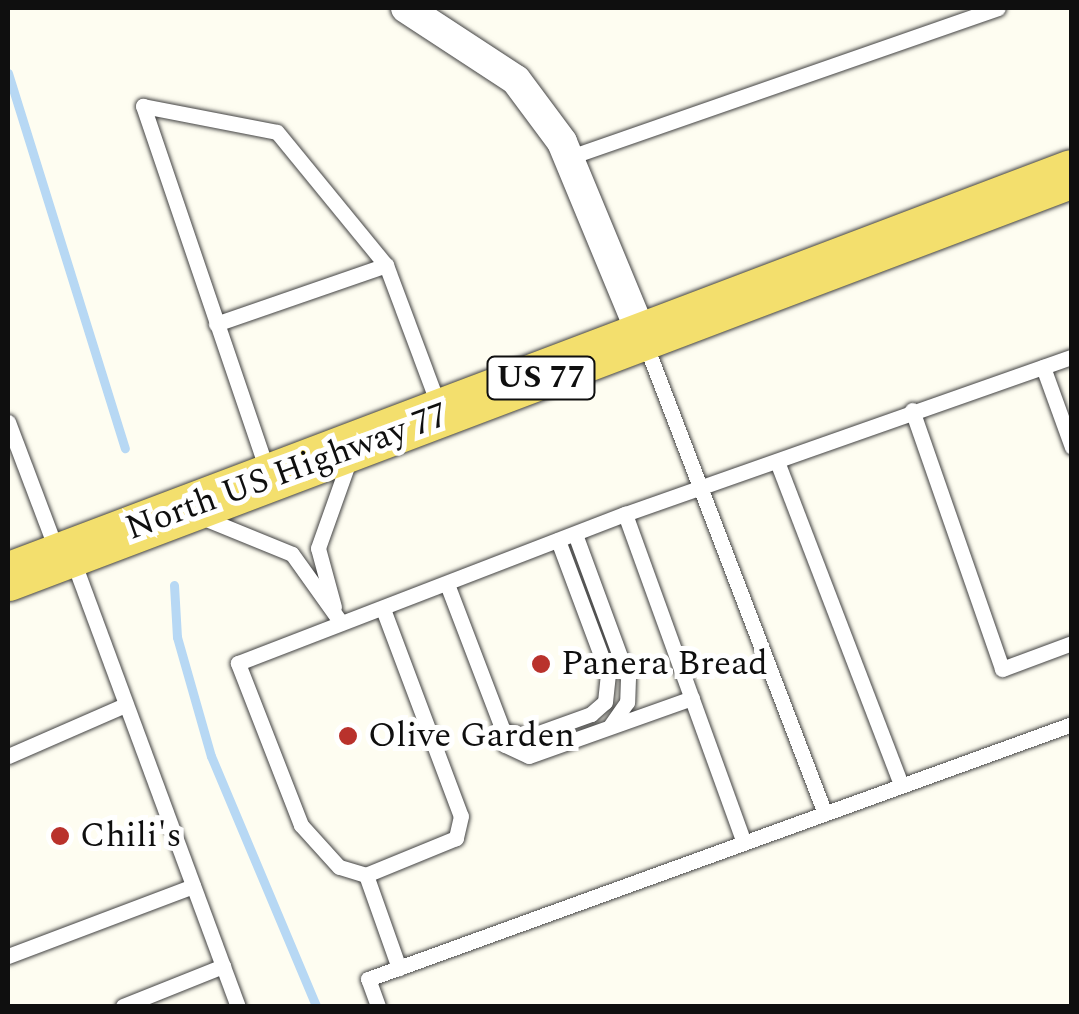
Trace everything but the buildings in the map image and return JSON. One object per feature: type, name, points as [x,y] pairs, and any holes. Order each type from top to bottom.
[{"type":"main road","name":"North US Highway 77","points":[[8,576],[268,476],[644,340],[1072,174]]},
{"type":"street","points":[[406,8],[516,80],[570,157],[644,340]]},
{"type":"lane","points":[[570,157],[998,8]]},
{"type":"lane","points":[[268,476],[143,106],[277,132],[386,265],[442,416]]},
{"type":"lane","points":[[216,324],[386,265]]},
{"type":"lane","points":[[644,340],[824,811]]},
{"type":"lane","points":[[383,609],[461,816],[456,838],[366,874],[340,867],[301,825],[238,662],[338,620],[383,609],[698,485],[778,464],[912,410],[1072,357]]},
{"type":"lane","points":[[1043,367],[1072,447]]},
{"type":"lane","points":[[912,410],[1002,668],[1072,643]]},
{"type":"lane","points":[[8,422],[125,705],[238,1006]]},
{"type":"lane","points":[[338,620],[318,548],[356,444]]},
{"type":"lane","points":[[778,464],[900,782]]},
{"type":"lane","points":[[181,510],[292,554],[338,620]]},
{"type":"lane","points":[[625,514],[743,840]]},
{"type":"lane","points":[[575,534],[628,678],[627,702],[604,730]]},
{"type":"lane","points":[[498,724],[530,736],[596,712],[609,693],[558,540]]},
{"type":"lane","points":[[448,584],[506,745],[530,756],[692,698]]},
{"type":"lane","points":[[8,756],[125,705]]},
{"type":"lane","points":[[378,1006],[368,979],[900,782],[1072,724]]},
{"type":"lane","points":[[366,874],[399,968]]},
{"type":"lane","points":[[8,956],[193,886]]},
{"type":"lane","points":[[123,1006],[222,966]]},
{"type":"waterway","points":[[8,73],[125,448]]},
{"type":"waterway","points":[[174,585],[177,637],[211,756],[316,1006]]},
{"type":"place","name":"Panera Bread","points":[[541,664]]},
{"type":"place","name":"Olive Garden","points":[[348,736]]},
{"type":"place","name":"Chili's","points":[[60,836]]}]
